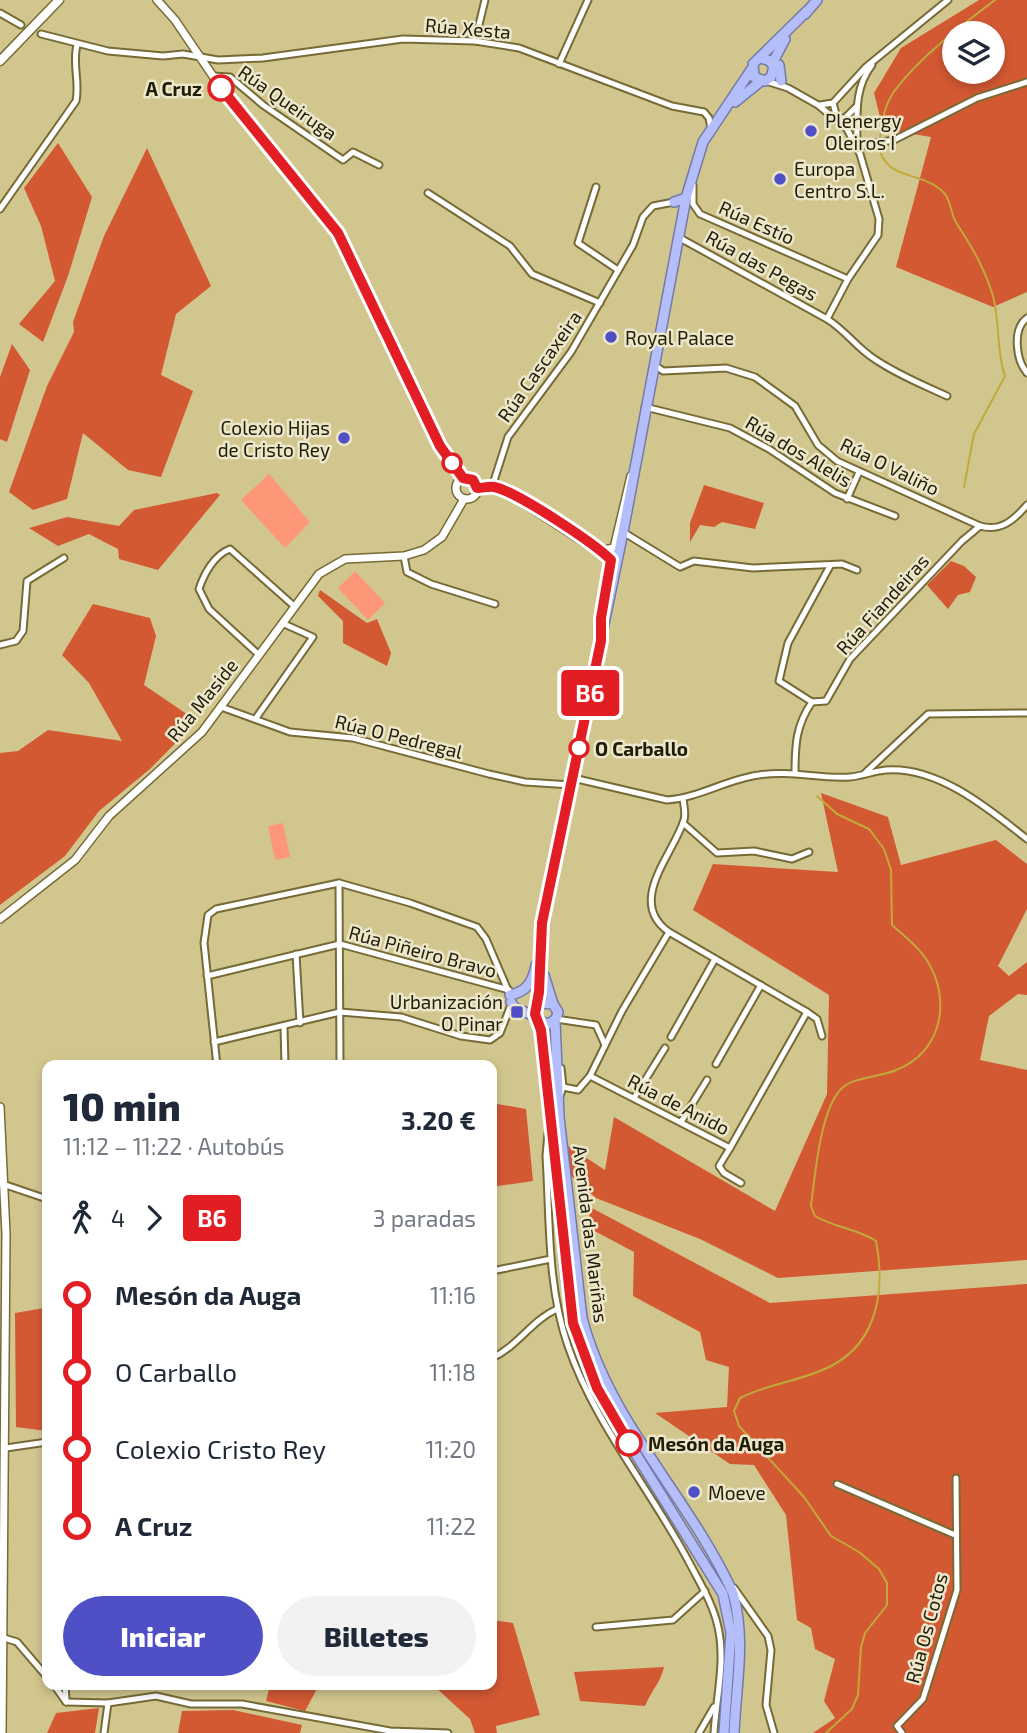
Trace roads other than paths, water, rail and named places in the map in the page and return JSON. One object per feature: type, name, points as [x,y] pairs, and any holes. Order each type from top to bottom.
[{"type":"highway","points":[[512,995],[531,982],[623,532],[685,198],[694,166],[711,129],[755,61],[817,0]]},
{"type":"highway","points":[[773,79],[779,48],[807,11]]},
{"type":"highway","points":[[711,129],[745,92],[773,79],[782,50],[807,11]]},
{"type":"highway","points":[[761,58],[773,79]]},
{"type":"highway","points":[[751,70],[754,77],[773,79]]},
{"type":"highway","points":[[683,211],[674,202],[685,198]]},
{"type":"highway","points":[[512,995],[514,1007],[545,1024],[555,1020],[558,1012],[545,983],[544,962],[557,860]]},
{"type":"highway","points":[[537,1019],[540,941]]},
{"type":"highway","points":[[512,995],[526,1006],[538,1006],[543,1002],[553,1004]]},
{"type":"highway","name":"Avenida das Mariñas","points":[[537,1019],[573,1323],[585,1362],[614,1419],[723,1594],[728,1612],[731,1657],[724,1733]]},
{"type":"highway","name":"Avenida das Mariñas","points":[[555,1020],[558,1102],[577,1283],[590,1347],[615,1403],[728,1581],[740,1622],[734,1733]]},
{"type":"main road","points":[[0,61],[58,0]]},
{"type":"street","points":[[157,0],[213,76],[338,233],[440,446],[463,478],[473,480],[477,488]]},
{"type":"street","points":[[475,41],[485,0]]},
{"type":"street","points":[[559,64],[588,0]]},
{"type":"street","points":[[818,105],[833,103],[879,56],[948,0]]},
{"type":"street","points":[[0,13],[21,25]]},
{"type":"street","name":"Rúa Xesta","points":[[41,34],[77,45],[137,55],[200,56],[218,60],[263,58],[403,39],[475,41],[519,48],[672,106],[704,112],[709,118],[711,129]]},
{"type":"street","points":[[0,209],[76,101],[78,86],[74,59],[77,45]]},
{"type":"street","points":[[848,279],[878,235],[879,219],[857,146],[857,105],[862,81],[879,56]]},
{"type":"street","name":"Rúa Queiruga","points":[[213,76],[230,78],[263,105],[343,160],[353,152],[379,165]]},
{"type":"street","points":[[773,79],[837,118],[857,146]]},
{"type":"street","points":[[857,146],[894,140],[977,98],[1027,82]]},
{"type":"street","points":[[841,96],[857,105]]},
{"type":"street","points":[[833,103],[837,118]]},
{"type":"street","points":[[837,118],[845,117],[857,105]]},
{"type":"street","name":"Rúa Estío","points":[[694,166],[694,204],[700,214],[848,279]]},
{"type":"street","points":[[596,187],[579,243],[618,270]]},
{"type":"street","name":"Rúa Cascaxeira","points":[[428,193],[510,246],[532,274],[600,303]]},
{"type":"street","name":"Rúa Cascaxeira","points":[[492,486],[508,437],[571,352],[633,245],[643,217],[653,206],[674,202]]},
{"type":"street","name":"Rúa das Pegas","points":[[678,237],[827,319],[848,279]]},
{"type":"street","points":[[1027,318],[1022,321],[1017,337],[1023,369],[1027,373]]},
{"type":"street","points":[[827,319],[849,333],[855,344],[873,358],[947,396]]},
{"type":"street","name":"Rúa O Valiño","points":[[654,363],[663,371],[726,368],[755,377],[795,406],[818,445],[836,461],[980,526]]},
{"type":"street","name":"Rúa dos Alelis","points":[[645,407],[730,428],[769,449],[847,499],[895,516]]},
{"type":"street","points":[[598,551],[614,548],[628,482],[634,472]]},
{"type":"street","points":[[847,499],[859,472]]},
{"type":"street","points":[[463,478],[457,483],[456,490],[464,499],[473,497],[477,488]]},
{"type":"street","points":[[477,488],[492,486],[544,514],[607,557],[611,564],[601,618],[601,641]]},
{"type":"street","name":"Rúa Maside","points":[[0,919],[75,860],[109,816],[186,749],[221,707],[319,574],[345,559],[404,556],[424,550],[442,537],[464,499]]},
{"type":"street","points":[[980,526],[991,529],[1014,521],[1027,505]]},
{"type":"street","name":"Rúa Fiandeiras","points":[[812,702],[826,701],[850,659],[962,541],[980,526]]},
{"type":"street","points":[[623,532],[680,566],[694,561],[752,568],[842,564],[857,570]]},
{"type":"street","points":[[258,654],[209,608],[200,589],[204,577],[220,554],[230,549],[294,606]]},
{"type":"street","points":[[404,556],[407,572],[431,584],[495,604]]},
{"type":"street","points":[[0,645],[16,641],[23,631],[27,581],[64,558]]},
{"type":"street","points":[[795,773],[795,740],[802,717],[812,702],[779,681],[788,643],[830,566]]},
{"type":"street","points":[[256,718],[313,637],[282,623]]},
{"type":"street","name":"Rúa O Pedregal","points":[[221,707],[290,732],[354,738],[525,782],[573,781],[653,798],[683,799]]},
{"type":"street","points":[[862,775],[928,714],[1027,713]]},
{"type":"street","points":[[822,1036],[817,1018],[669,932],[652,906],[650,889],[685,818],[683,799],[759,775],[862,775],[887,770],[911,771],[934,778],[1027,839]]},
{"type":"street","points":[[682,823],[717,853],[754,850],[792,859],[809,852]]},
{"type":"street","points":[[339,883],[340,1060]]},
{"type":"street","points":[[214,1042],[340,1012],[401,1017],[461,1036],[490,1040],[504,1026],[512,995],[486,939],[477,927],[461,919],[339,883],[216,909],[208,915],[206,925],[208,976],[214,1042],[216,1060]]},
{"type":"street","points":[[563,1087],[578,1090],[590,1076],[669,932]]},
{"type":"street","name":"Rúa Piñeiro Bravo","points":[[208,976],[340,944],[512,995]]},
{"type":"street","points":[[296,954],[300,1023]]},
{"type":"street","points":[[671,1037],[715,959]]},
{"type":"street","points":[[716,1064],[761,985]]},
{"type":"street","name":"Rúa de Anido","points":[[590,1076],[730,1148],[807,1012]]},
{"type":"street","points":[[555,1020],[596,1025],[605,1045]]},
{"type":"street","points":[[284,1027],[285,1060]]},
{"type":"street","points":[[634,1098],[665,1048]]},
{"type":"street","points":[[555,1049],[563,1087],[558,1102]]},
{"type":"street","points":[[681,1122],[707,1080]]},
{"type":"street","points":[[0,1107],[6,1448],[2,1733]]},
{"type":"street","name":"Avenida das Mariñas","points":[[550,1116],[546,1156],[551,1259],[557,1309],[568,1347],[585,1386],[670,1525],[705,1591],[719,1630],[721,1658],[714,1733]]},
{"type":"street","points":[[730,1148],[719,1166],[724,1173],[741,1183]]},
{"type":"street","points":[[3,1184],[42,1197]]},
{"type":"street","points":[[497,1270],[551,1259]]},
{"type":"street","points":[[497,1356],[557,1309]]},
{"type":"street","points":[[6,1448],[42,1443]]},
{"type":"street","name":"Rúa Os Cotos","points":[[902,1733],[897,1726],[923,1699],[957,1590],[958,1567],[954,1535],[956,1478]]},
{"type":"street","points":[[837,1484],[954,1535]]},
{"type":"street","name":"Avenida das Mariñas","points":[[728,1581],[768,1636],[771,1650],[766,1705],[774,1733]]},
{"type":"street","points":[[596,1628],[673,1620],[705,1591]]},
{"type":"street","points":[[4,1638],[17,1642],[42,1671]]},
{"type":"street","points":[[58,1690],[66,1702]]},
{"type":"street","points":[[65,1690],[66,1702]]},
{"type":"street","points":[[66,1702],[108,1703],[156,1696],[191,1704],[242,1704],[390,1731],[448,1733]]},
{"type":"street","points":[[104,1733],[108,1703]]},
{"type":"street","name":"Avenida das Mariñas","points":[[699,1733],[715,1705]]},
{"type":"waterway","points":[[880,140],[887,104],[903,80],[941,43],[995,0]]},
{"type":"waterway","points":[[879,147],[889,166],[927,181],[945,194],[955,220],[982,267],[993,296],[1005,376],[974,434],[964,487]]},
{"type":"waterway","points":[[817,796],[837,814],[869,829],[884,849],[891,870],[892,925],[915,945],[926,959],[939,990],[940,1007],[933,1037],[924,1051],[912,1062],[842,1088],[828,1111],[820,1144],[811,1206],[815,1216],[876,1241],[880,1276],[875,1311],[869,1327],[860,1342],[833,1365],[740,1398],[734,1411],[739,1426],[804,1497],[831,1536],[859,1552],[879,1569],[887,1583],[887,1605],[865,1633],[861,1647],[858,1695],[852,1709],[826,1733]]},
{"type":"place","name":"A Cruz","points":[[221,88]]},
{"type":"place","name":"Plenergy Oleiros I","points":[[811,131]]},
{"type":"place","name":"Europa Centro S.L.","points":[[780,179]]},
{"type":"place","name":"Royal Palace","points":[[611,337]]},
{"type":"place","name":"Colexio Hijas de Cristo Rey","points":[[344,438]]},
{"type":"place","name":"O Carballo","points":[[579,748]]},
{"type":"place","name":"Urbanización O Pinar","points":[[517,1012]]},
{"type":"place","name":"Mesón da Auga","points":[[629,1443]]},
{"type":"place","name":"Moeve","points":[[694,1492]]}]
